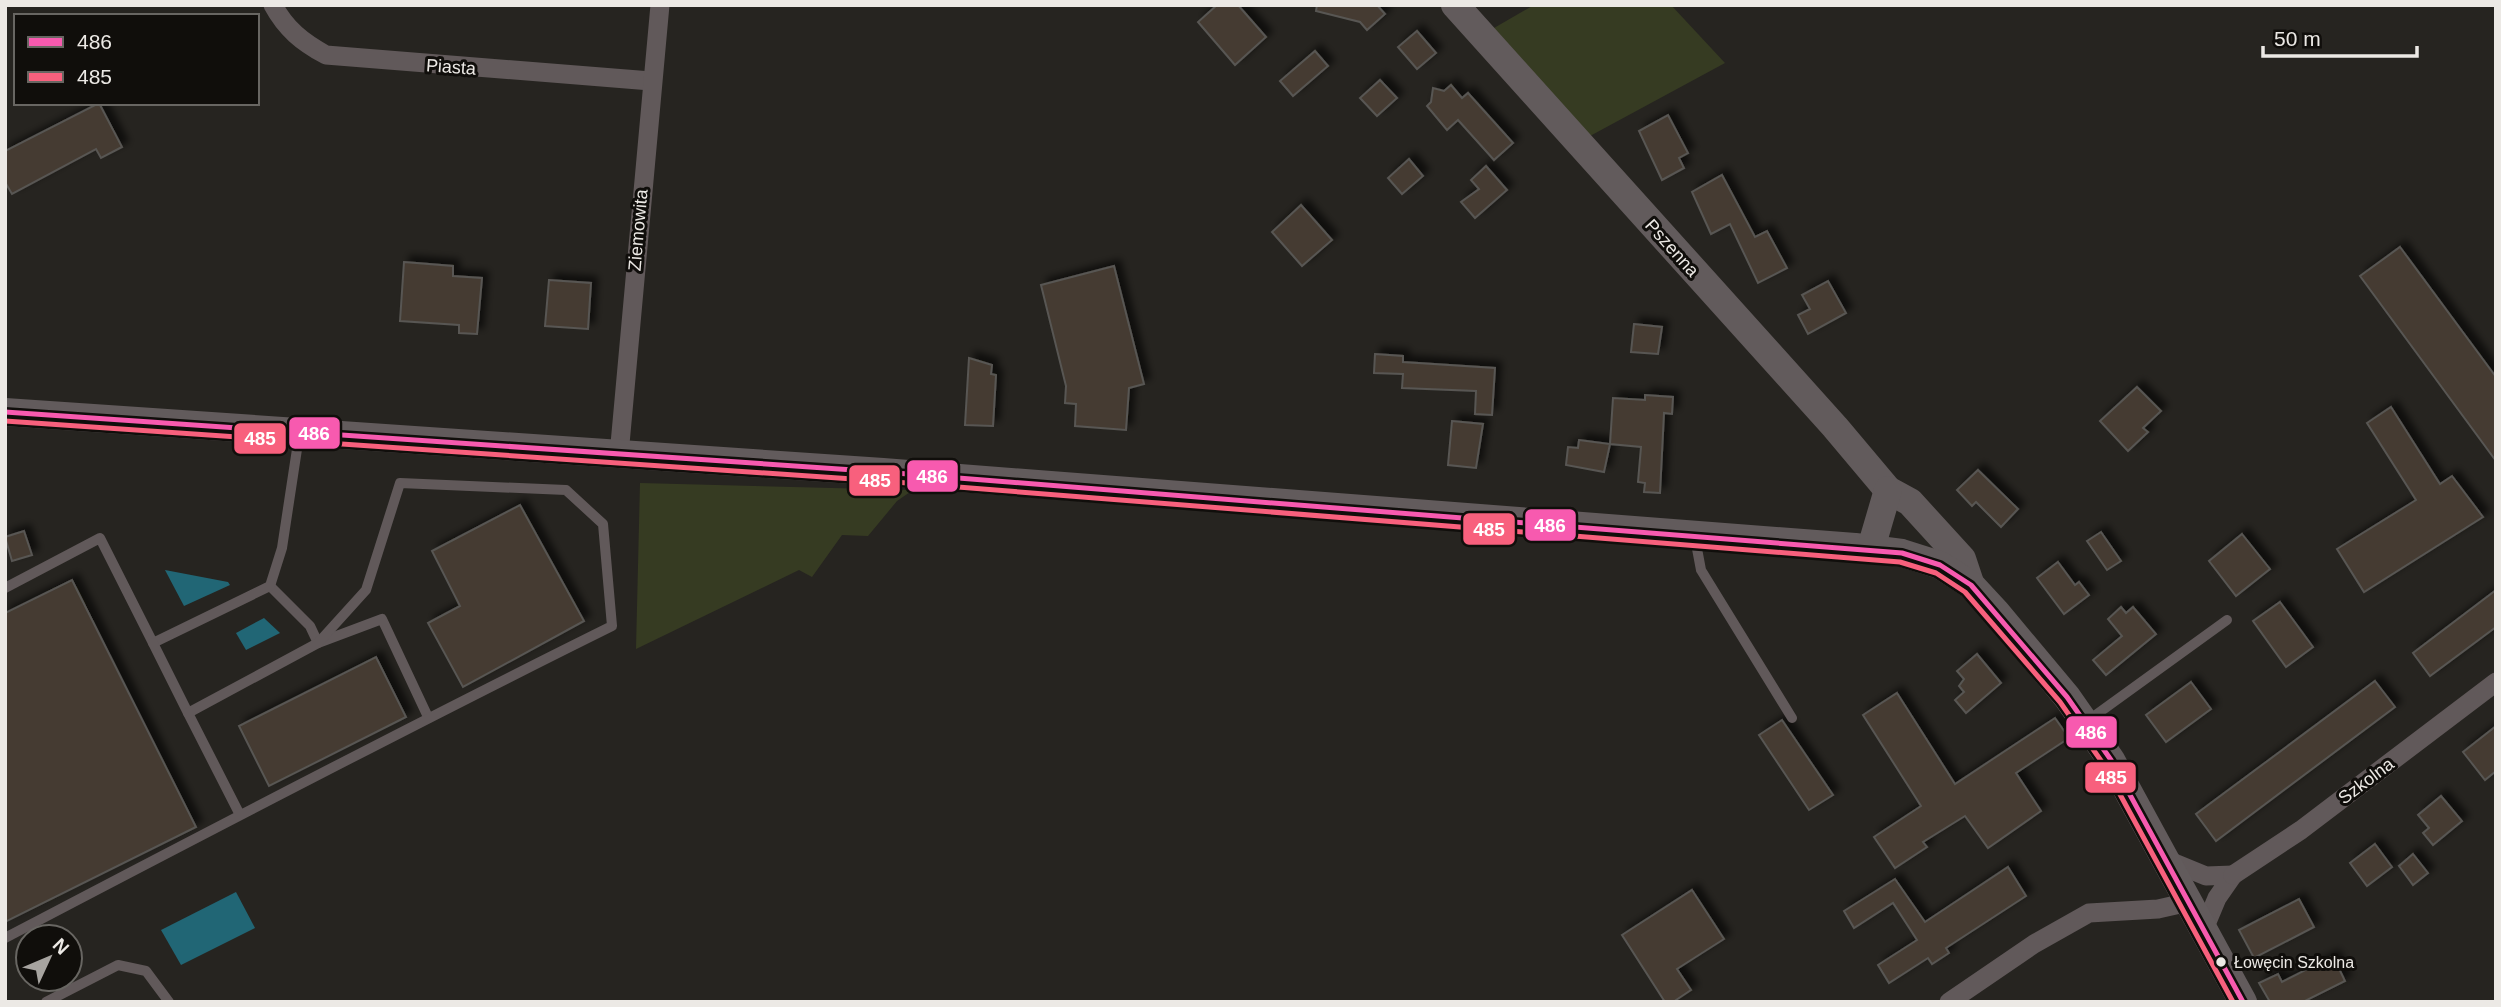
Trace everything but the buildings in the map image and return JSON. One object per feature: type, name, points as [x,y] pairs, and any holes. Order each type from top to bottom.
[{"type":"street","name":"Piasta","points":[[273,5],[284,25],[302,41],[326,55],[349,59],[652,81]]},
{"type":"street","name":"Ziemowita","points":[[619,455],[660,5]]},
{"type":"street","name":"Pszenna","points":[[1455,5],[1835,427],[1962,559],[1971,585]]},
{"type":"street","points":[[5,412],[883,472],[1871,548],[1902,553],[1940,565],[1971,585],[2085,722],[2131,792],[2243,1002]]},
{"type":"street","points":[[1871,548],[1899,496]]},
{"type":"street","points":[[1899,496],[1912,519],[1902,553]]},
{"type":"street","name":"Szkolna","points":[[2204,929],[2217,898],[2233,875],[2301,830],[2496,682]]},
{"type":"street","points":[[2167,860],[2206,876],[2233,875]]},
{"type":"street","points":[[1949,1002],[2035,944],[2089,913],[2158,909],[2189,902]]},
{"type":"lane","points":[[153,643],[270,586],[282,548],[300,432]]},
{"type":"lane","points":[[5,938],[428,717],[612,626],[603,524],[566,490],[400,483],[366,590],[318,643]]},
{"type":"lane","points":[[1694,535],[1701,570],[1792,718]]},
{"type":"lane","points":[[5,588],[100,538],[240,815]]},
{"type":"lane","points":[[270,586],[310,626],[318,643]]},
{"type":"lane","points":[[188,712],[318,643],[383,619],[428,717]]},
{"type":"lane","points":[[2085,722],[2227,620]]},
{"type":"lane","points":[[46,1002],[118,965],[146,971],[169,1002]]},
{"type":"green space","points":[[1534,5],[1671,5],[1725,63],[1590,136],[1494,28]]},
{"type":"green space","points":[[640,483],[913,490],[897,501],[868,536],[842,535],[812,577],[799,570],[636,649]]},
{"type":"water","points":[[165,570],[228,582],[230,585],[184,606]]},
{"type":"water","points":[[264,618],[280,633],[246,650],[236,633]]},
{"type":"water","points":[[236,892],[255,928],[181,965],[161,930]]},
{"type":"transit line","name":"486","points":[[5,412],[883,472],[1902,553],[1940,565],[1971,585],[2067,697],[2111,760],[2243,1002]]},
{"type":"transit line","name":"485","points":[[5,421],[882,481],[1900,562],[1936,573],[1965,592],[2060,702],[2104,765],[2233,1002]]},
{"type":"place","name":"Łowęcin Szkolna","points":[[2221,962]]}]
